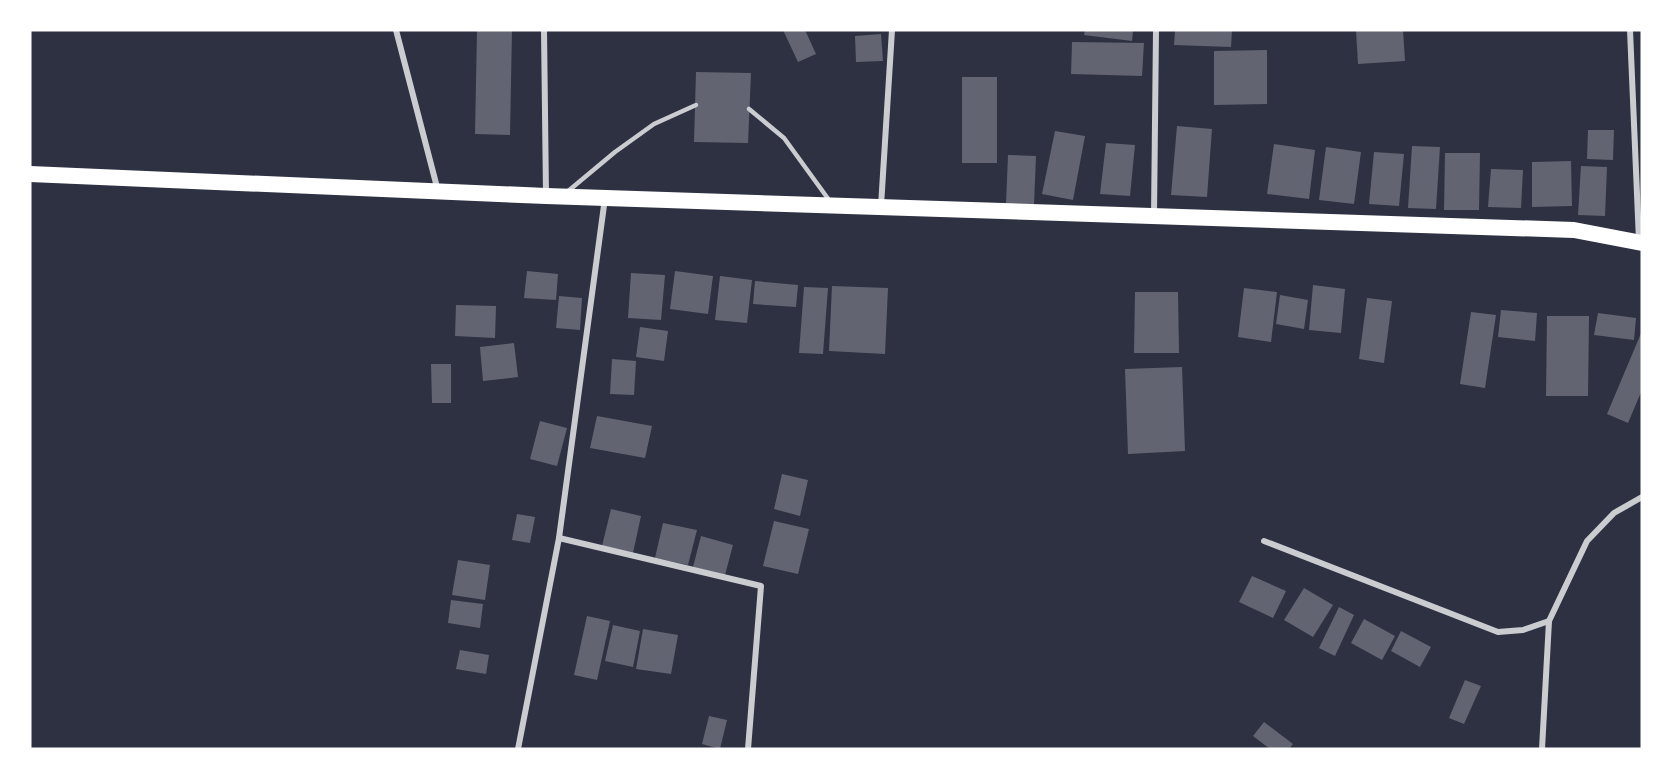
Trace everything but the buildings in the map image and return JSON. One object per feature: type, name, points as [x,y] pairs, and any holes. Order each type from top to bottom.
[{"type":"highway","points":[[30,174],[438,192],[881,206],[1154,218],[1574,230],[1640,243]]},
{"type":"street","points":[[396,30],[438,192]]},
{"type":"street","points":[[544,30],[554,196]]},
{"type":"street","points":[[881,206],[892,30]]},
{"type":"street","points":[[1154,218],[1156,30]]},
{"type":"street","points":[[1630,30],[1640,243]]},
{"type":"street","points":[[518,749],[559,538],[605,198]]},
{"type":"street","points":[[1542,749],[1549,621],[1587,541],[1614,513],[1642,497]]},
{"type":"street","points":[[559,538],[761,586],[748,749]]},
{"type":"street","points":[[1264,541],[1498,632],[1523,630],[1549,621]]},
{"type":"lane","points":[[554,196],[654,124],[696,105]]},
{"type":"lane","points":[[749,109],[784,138],[832,205]]}]
